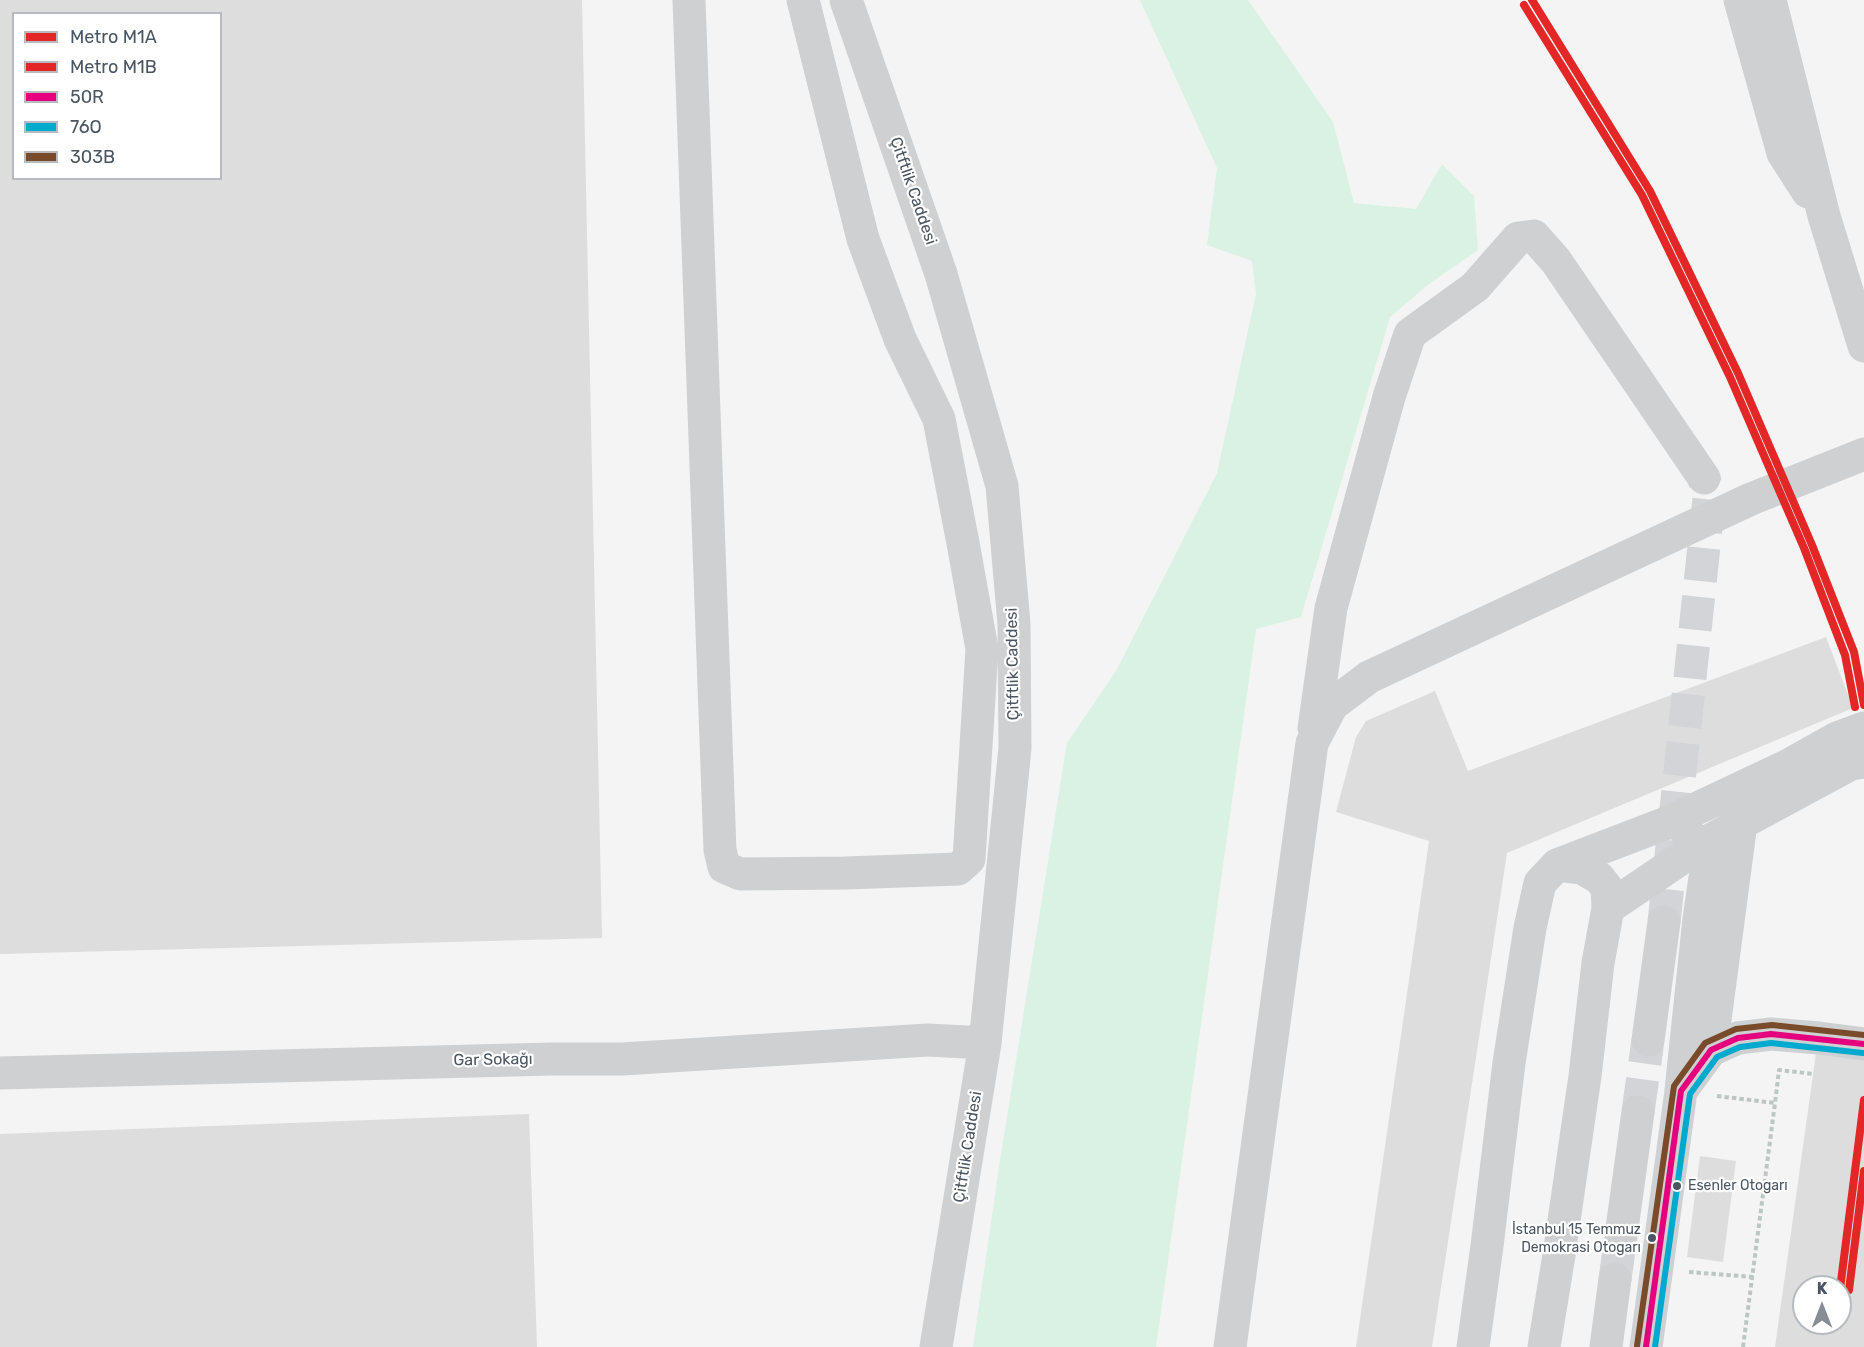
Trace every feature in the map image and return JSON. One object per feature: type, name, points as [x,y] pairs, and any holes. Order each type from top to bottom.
[{"type":"street","points":[[689,0],[720,850],[724,867],[740,874],[958,869],[969,860],[982,649],[939,418],[900,339],[863,239],[803,0]]},
{"type":"street","name":"Çitftlik Caddesi","points":[[846,0],[941,274],[1002,486],[1014,624],[1015,748],[985,1043],[936,1347]]},
{"type":"street","points":[[1740,0],[1783,153],[1824,216]]},
{"type":"street","points":[[1770,0],[1824,216],[1864,346]]},
{"type":"street","points":[[1230,1347],[1331,608],[1389,397],[1410,334],[1476,287],[1518,238],[1534,236],[1556,261],[1704,478]]},
{"type":"street","points":[[1312,743],[1332,705],[1369,676],[1736,506],[1864,454]]},
{"type":"street","points":[[1608,908],[1701,845],[1741,823],[1854,748]]},
{"type":"street","points":[[1473,1347],[1509,1063],[1530,928],[1540,883],[1557,865],[1664,824],[1789,765],[1854,748]]},
{"type":"street","points":[[1712,1050],[1741,823]]},
{"type":"street","points":[[1646,1347],[1681,1091],[1706,872],[1701,845],[1684,830],[1664,824]]},
{"type":"street","points":[[1544,1347],[1585,1076],[1598,963],[1608,908],[1607,888],[1599,878],[1582,868],[1557,865]]},
{"type":"street","points":[[1648,1040],[1664,922]]},
{"type":"street","points":[[1681,1091],[1712,1050],[1737,1038],[1771,1034],[1864,1044]]},
{"type":"street","name":"Gar Sokağı","points":[[0,1073],[622,1059],[928,1040],[985,1043]]},
{"type":"street","points":[[1621,1236],[1638,1112]]},
{"type":"street","points":[[1606,1347],[1615,1279]]},
{"type":"path","points":[[1743,1347],[1775,1103]]},
{"type":"green space","points":[[1140,0],[1248,0],[1333,122],[1354,203],[1416,209],[1442,164],[1474,196],[1478,250],[1429,284],[1390,317],[1301,617],[1256,629],[1156,1347],[973,1347],[1000,1160],[1067,743],[1116,671],[1217,473],[1256,294],[1252,261],[1207,245],[1217,168]]},
{"type":"building","points":[[0,0],[582,0],[602,938],[0,954]]},
{"type":"building","points":[[1826,637],[1853,708],[1507,853],[1432,1347],[1356,1347],[1429,841],[1336,812],[1356,737],[1366,721],[1435,691],[1468,771]]},
{"type":"building","name":"Esenler Otogarı","points":[[1817,1046],[1864,1053],[1864,1347],[1775,1347]]},
{"type":"building","points":[[529,1114],[537,1347],[0,1347],[0,1134]]},
{"type":"building","points":[[1700,1156],[1736,1161],[1723,1262],[1687,1257]]},
{"type":"tunnel","points":[[1664,922],[1709,499],[1704,478]]},
{"type":"tunnel","points":[[1638,1112],[1648,1040]]},
{"type":"tunnel","points":[[1615,1279],[1621,1236]]},
{"type":"metro line","name":"M1A","points":[[1532,0],[1650,191],[1738,373],[1812,545],[1854,652],[1864,705]]},
{"type":"metro line","name":"M1B","points":[[1524,5],[1642,195],[1730,377],[1804,548],[1845,655],[1855,707]]},
{"type":"metro line","name":"M1A","points":[[1842,1275],[1864,1100]]},
{"type":"metro line","name":"M1B","points":[[1851,1275],[1864,1171]]},
{"type":"transit line","name":"303B","points":[[1637,1346],[1674,1086],[1705,1043],[1736,1029],[1772,1025],[1864,1035]]},
{"type":"transit line","name":"50R","points":[[1646,1347],[1681,1091],[1711,1050],[1738,1038],[1771,1034],[1864,1044]]},
{"type":"transit line","name":"76O","points":[[1655,1347],[1690,1094],[1717,1057],[1740,1047],[1771,1043],[1863,1053]]},
{"type":"place","name":"Esenler Otogarı","points":[[1677,1186]]},
{"type":"place","name":"İstanbul 15 Temmuz Demokrasi Otogarı","points":[[1652,1238]]}]
